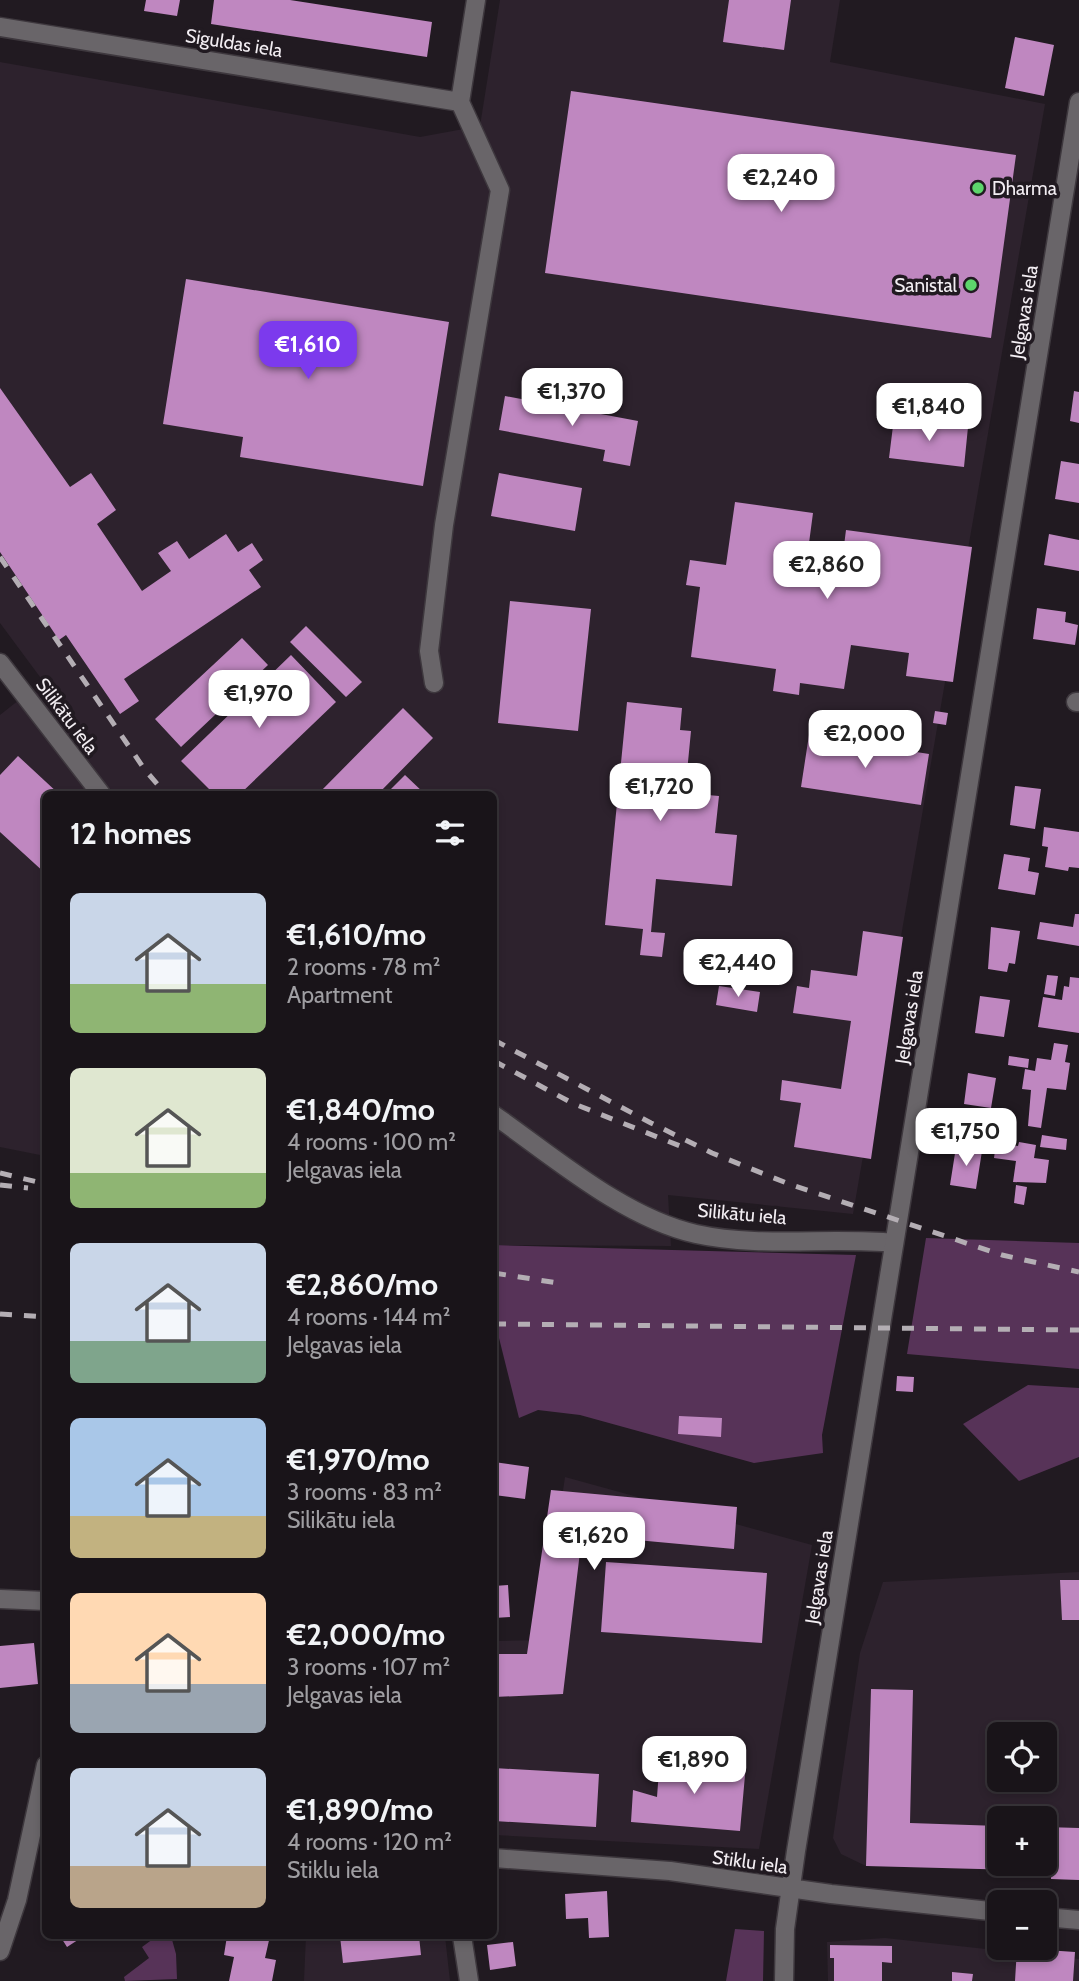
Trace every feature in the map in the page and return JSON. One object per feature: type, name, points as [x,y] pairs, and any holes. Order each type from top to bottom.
[{"type":"street","points":[[434,683],[429,651],[444,524],[500,190],[460,102],[477,0]]},
{"type":"street","name":"Siguldas iela","points":[[0,27],[460,102]]},
{"type":"street","name":"Jelgavas iela","points":[[784,1981],[785,1929],[894,1243],[1076,142],[1079,102]]},
{"type":"street","name":"Silikātu iela","points":[[0,663],[99,791]]},
{"type":"street","name":"Silikātu iela","points":[[497,1117],[628,1206],[659,1223],[697,1234],[744,1240],[894,1243]]},
{"type":"street","points":[[0,1599],[42,1601]]},
{"type":"street","points":[[0,1951],[17,1900],[42,1784]]},
{"type":"street","name":"Stiklu iela","points":[[497,1858],[670,1871],[792,1889],[987,1911]]},
{"type":"street","points":[[1057,1918],[1079,1920]]},
{"type":"street","points":[[462,1939],[468,1981]]},
{"type":"shaded area","points":[[500,0],[840,0],[830,62],[1045,104],[853,1214],[668,1195],[671,1246],[497,1245],[497,791],[42,791],[42,1155],[0,1147],[0,715],[43,681],[0,623],[0,62],[420,137],[480,126]]},
{"type":"shaded area","points":[[926,1238],[1079,1243],[1079,1369],[907,1354]]},
{"type":"shaded area","points":[[497,1245],[856,1255],[822,1435],[823,1453],[754,1463],[580,1415],[538,1410],[519,1418],[497,1330]]},
{"type":"shaded area","points":[[1028,1385],[1079,1388],[1079,1457],[1019,1481],[963,1424]]},
{"type":"shaded area","points":[[565,1477],[812,1545],[759,1849],[497,1835],[497,1641],[541,1640]]},
{"type":"shaded area","points":[[1079,1572],[1079,1880],[1051,1879],[1051,1876],[1057,1876],[1057,1806],[987,1806],[987,1869],[866,1866],[841,1854],[833,1838],[860,1653],[883,1582]]},
{"type":"shaded area","points":[[735,1929],[764,1931],[763,1981],[726,1981]]},
{"type":"shaded area","points":[[885,1938],[987,1949],[987,1960],[1057,1960],[1057,1957],[1079,1959],[1079,1981],[828,1981],[827,1942]]},
{"type":"shaded area","points":[[153,1939],[172,1939],[176,1954],[177,1979],[125,1981],[124,1977],[149,1958],[142,1947]]},
{"type":"shaded area","points":[[306,1939],[445,1939],[450,1981],[304,1981]]},
{"type":"building","points":[[146,0],[180,0],[177,16],[144,11]]},
{"type":"building","points":[[214,0],[290,0],[432,22],[427,57],[211,24]]},
{"type":"building","points":[[729,0],[791,0],[784,50],[723,42]]},
{"type":"building","points":[[1015,37],[1054,45],[1044,96],[1005,88]]},
{"type":"building","points":[[571,91],[1016,155],[991,338],[545,273]]},
{"type":"building","points":[[186,279],[449,322],[423,486],[240,457],[243,437],[163,424]]},
{"type":"building","points":[[0,388],[70,487],[91,473],[116,510],[97,524],[142,591],[171,571],[158,553],[177,541],[189,559],[226,534],[238,552],[252,543],[263,560],[249,570],[261,587],[124,679],[139,701],[120,714],[66,635],[59,640],[0,552]]},
{"type":"building","points":[[1074,391],[1079,392],[1079,423],[1070,421]]},
{"type":"building","points":[[505,396],[638,421],[630,466],[603,461],[605,450],[499,430]]},
{"type":"building","points":[[894,418],[968,427],[964,467],[889,458]]},
{"type":"building","points":[[1061,461],[1079,464],[1079,503],[1055,499]]},
{"type":"building","points":[[499,473],[582,488],[575,531],[491,516]]},
{"type":"building","points":[[735,502],[813,513],[809,543],[821,545],[817,573],[840,577],[846,530],[972,547],[953,682],[906,676],[909,653],[851,645],[844,689],[800,683],[799,695],[773,691],[776,669],[691,657],[700,587],[686,585],[690,560],[726,565]]},
{"type":"building","points":[[1049,534],[1079,540],[1079,571],[1044,565]]},
{"type":"building","points":[[510,601],[591,609],[578,731],[498,723]]},
{"type":"building","points":[[1037,608],[1066,612],[1065,622],[1078,625],[1075,645],[1033,639]]},
{"type":"building","points":[[306,626],[362,682],[346,697],[290,642]]},
{"type":"building","points":[[242,638],[268,665],[181,747],[155,719]]},
{"type":"building","points":[[291,655],[336,702],[243,791],[211,791],[181,761]]},
{"type":"building","points":[[627,702],[682,708],[680,730],[691,731],[685,793],[719,796],[715,833],[737,835],[732,886],[656,879],[651,932],[665,933],[662,957],[640,955],[643,929],[605,925]]},
{"type":"building","points":[[403,708],[433,738],[381,791],[321,791]]},
{"type":"building","points":[[935,711],[948,713],[946,725],[933,723]]},
{"type":"building","points":[[809,735],[929,754],[921,805],[801,787]]},
{"type":"building","points":[[18,756],[56,791],[42,791],[42,870],[0,832],[0,775]]},
{"type":"building","points":[[405,775],[422,791],[389,791]]},
{"type":"building","points":[[1015,786],[1041,789],[1035,829],[1010,825]]},
{"type":"building","points":[[1044,827],[1079,832],[1079,868],[1069,867],[1068,871],[1045,867],[1048,847],[1042,846]]},
{"type":"building","points":[[1004,854],[1030,858],[1028,871],[1039,873],[1035,895],[998,889]]},
{"type":"building","points":[[1075,914],[1079,914],[1079,946],[1037,939],[1040,922],[1073,927]]},
{"type":"building","points":[[991,927],[1020,931],[1015,964],[1009,963],[1007,972],[988,969]]},
{"type":"building","points":[[863,931],[903,937],[871,1159],[794,1147],[801,1103],[780,1100],[782,1080],[841,1089],[851,1021],[793,1013],[797,986],[809,988],[811,970],[857,976]]},
{"type":"building","points":[[1047,975],[1058,976],[1055,996],[1044,994]]},
{"type":"building","points":[[1070,977],[1079,978],[1079,1033],[1038,1027],[1043,997],[1062,1000],[1064,986],[1069,987]]},
{"type":"building","points":[[719,986],[760,992],[757,1012],[716,1005]]},
{"type":"building","points":[[980,996],[1010,1000],[1004,1037],[975,1033]]},
{"type":"building","points":[[1054,1043],[1068,1045],[1065,1062],[1070,1063],[1066,1090],[1047,1088],[1041,1128],[1028,1126],[1031,1090],[1022,1089],[1025,1069],[1035,1071],[1037,1058],[1051,1060]]},
{"type":"building","points":[[1009,1056],[1029,1059],[1028,1068],[1008,1065]]},
{"type":"building","points":[[968,1073],[996,1078],[991,1108],[964,1104]]},
{"type":"building","points":[[1042,1135],[1067,1139],[1066,1150],[1040,1147]]},
{"type":"building","points":[[1019,1142],[1036,1145],[1034,1158],[1049,1160],[1046,1183],[1013,1182],[1016,1161],[994,1158],[996,1143],[1018,1146]]},
{"type":"building","points":[[956,1147],[982,1151],[976,1189],[950,1185]]},
{"type":"building","points":[[1016,1185],[1027,1187],[1024,1205],[1014,1203]]},
{"type":"building","points":[[897,1376],[914,1377],[913,1392],[896,1391]]},
{"type":"building","points":[[679,1416],[722,1418],[721,1437],[678,1434]]},
{"type":"building","points":[[497,1462],[529,1467],[525,1499],[497,1495]]},
{"type":"building","points":[[551,1490],[737,1507],[734,1549],[582,1535],[563,1694],[497,1697],[497,1654],[527,1654]]},
{"type":"building","points":[[606,1562],[767,1573],[762,1643],[601,1632]]},
{"type":"building","points":[[1060,1580],[1079,1580],[1079,1620],[1062,1620]]},
{"type":"building","points":[[508,1585],[510,1617],[497,1618],[497,1586]]},
{"type":"building","points":[[34,1643],[38,1684],[0,1688],[0,1646]]},
{"type":"building","points":[[871,1689],[913,1690],[910,1823],[987,1826],[987,1869],[866,1866]]},
{"type":"building","points":[[660,1757],[746,1764],[740,1831],[631,1822],[633,1790],[657,1797]]},
{"type":"building","points":[[497,1768],[599,1774],[596,1827],[497,1821]]},
{"type":"building","points":[[1057,1827],[1079,1828],[1079,1880],[1051,1879],[1051,1876],[1057,1876]]},
{"type":"building","points":[[607,1891],[609,1937],[589,1938],[588,1918],[566,1919],[565,1894]]},
{"type":"building","points":[[62,1939],[79,1939],[67,1947]]},
{"type":"building","points":[[227,1939],[269,1939],[265,1958],[276,1960],[272,1981],[229,1981],[234,1957],[224,1955]]},
{"type":"building","points":[[340,1939],[419,1939],[421,1955],[343,1963]]},
{"type":"building","points":[[513,1942],[516,1966],[490,1970],[487,1945]]},
{"type":"building","points":[[830,1945],[892,1946],[892,1963],[882,1962],[882,1981],[834,1981],[834,1958],[830,1958]]},
{"type":"building","points":[[1057,1951],[1075,1952],[1073,1981],[1015,1981],[1016,1960],[1057,1960]]},
{"type":"building","points":[[952,1972],[973,1974],[972,1981],[952,1981]]},
{"type":"railway","points":[[0,557],[145,770],[163,791]]},
{"type":"railway","points":[[497,1042],[712,1153],[789,1184],[1002,1255],[1079,1272]]},
{"type":"railway","points":[[497,1063],[572,1103],[680,1146]]},
{"type":"railway","points":[[0,1173],[42,1183]]},
{"type":"railway","points":[[0,1185],[28,1188]]},
{"type":"railway","points":[[497,1273],[558,1283]]},
{"type":"railway","points":[[0,1314],[42,1317]]},
{"type":"railway","points":[[497,1324],[1079,1330]]},
{"type":"place","name":"Dharma","points":[[978,188]]},
{"type":"place","name":"Sanistal","points":[[971,285]]}]
